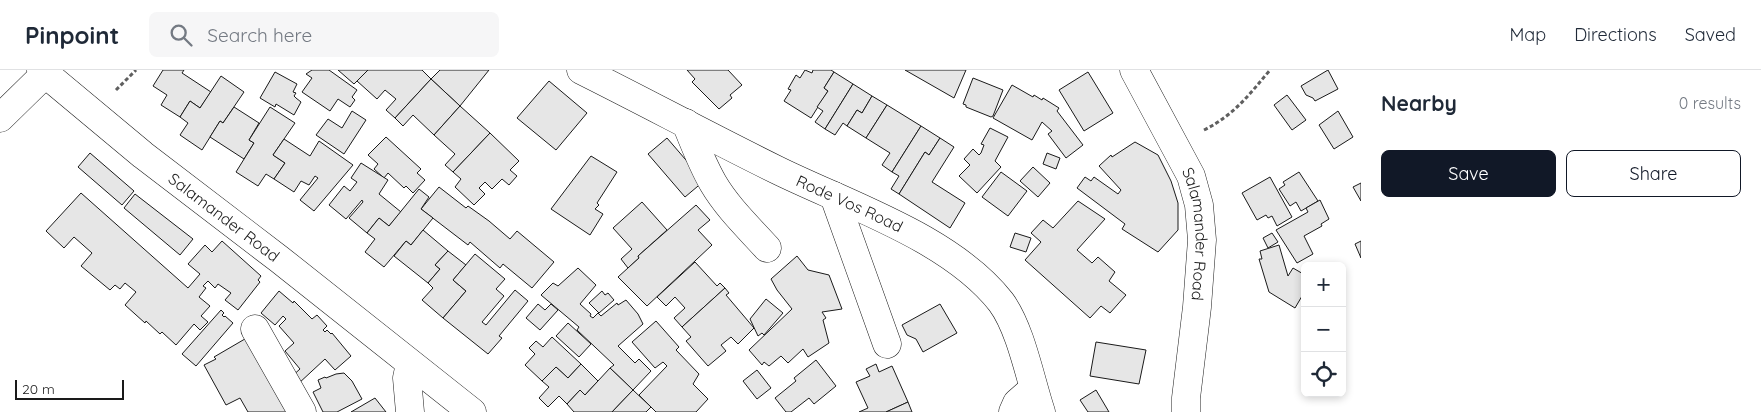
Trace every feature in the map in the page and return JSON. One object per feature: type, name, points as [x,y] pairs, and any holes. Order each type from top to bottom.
[{"type":"street","name":"Rode Vos Road","points":[[581,70],[778,170],[879,216],[939,249],[966,268],[988,286],[1002,304],[1015,328],[1037,400]]},
{"type":"street","name":"Salamander Road","points":[[1134,70],[1191,176],[1199,205],[1202,240],[1186,412]]},
{"type":"street","points":[[0,118],[43,72]]},
{"type":"street","name":"Salamander Road","points":[[43,72],[143,155],[279,259],[472,412]]},
{"type":"street","points":[[686,123],[703,164],[714,184],[734,212],[767,248]]},
{"type":"street","points":[[834,196],[887,344]]},
{"type":"street","points":[[256,329],[302,412]]},
{"type":"street","points":[[410,364],[407,378],[410,412]]},
{"type":"street","points":[[1013,412],[1017,403],[1037,400]]},
{"type":"path","points":[[110,96],[136,70]]},
{"type":"path","points":[[1175,146],[1221,122],[1237,109],[1270,70]]},
{"type":"building","points":[[163,70],[184,70],[182,73],[211,92],[200,108],[190,101],[180,117],[161,105],[167,95],[153,86]]},
{"type":"building","points":[[312,70],[329,70],[357,90],[352,97],[355,100],[350,107],[338,99],[330,111],[302,92],[312,78],[306,74]]},
{"type":"building","points":[[338,70],[368,70],[354,84]]},
{"type":"building","points":[[368,70],[422,70],[431,79],[395,118],[386,110],[396,99],[385,90],[377,99],[357,81]]},
{"type":"building","points":[[440,70],[489,70],[460,106],[431,79]]},
{"type":"building","points":[[687,70],[728,70],[742,85],[730,95],[732,98],[719,109],[692,82],[695,79]]},
{"type":"building","points":[[805,70],[812,73],[813,70],[831,70],[834,72],[824,88],[828,91],[811,118],[784,101],[791,90],[788,89],[796,75],[800,78]]},
{"type":"building","points":[[905,70],[966,70],[954,98]]},
{"type":"building","points":[[1328,70],[1338,89],[1315,101],[1306,95],[1301,86]]},
{"type":"building","points":[[275,72],[297,84],[293,92],[296,93],[294,96],[301,102],[294,115],[276,104],[275,107],[260,98]]},
{"type":"building","points":[[834,72],[853,84],[825,129],[815,122],[823,111],[817,107],[828,91],[824,88]]},
{"type":"building","points":[[1088,72],[1113,113],[1084,131],[1059,90]]},
{"type":"building","points":[[221,76],[244,92],[223,123],[220,121],[202,150],[180,135],[188,123],[180,117],[190,101],[200,108]]},
{"type":"building","points":[[973,78],[1003,90],[991,117],[963,104]]},
{"type":"building","points":[[431,79],[460,106],[434,135],[413,115],[403,126],[395,118]]},
{"type":"building","points":[[549,81],[587,113],[556,150],[517,118]]},
{"type":"building","points":[[853,84],[872,96],[862,113],[857,110],[847,126],[843,123],[835,135],[825,129]]},
{"type":"building","points":[[1012,85],[1033,97],[1034,95],[1042,100],[1043,98],[1059,108],[1057,111],[1083,145],[1066,158],[1048,134],[1052,131],[1042,122],[1032,140],[993,118]]},
{"type":"building","points":[[1287,95],[1306,120],[1292,130],[1274,105]]},
{"type":"building","points":[[872,96],[887,105],[866,138],[847,126],[857,110],[862,113]]},
{"type":"building","points":[[887,105],[921,126],[892,172],[882,165],[890,153],[866,138]]},
{"type":"building","points":[[460,106],[490,133],[453,172],[445,165],[455,154],[434,135]]},
{"type":"building","points":[[234,107],[259,123],[249,140],[254,143],[244,159],[210,137],[220,121],[223,123]]},
{"type":"building","points":[[270,107],[295,123],[273,155],[285,163],[274,179],[266,174],[258,186],[236,172],[254,143],[249,140]]},
{"type":"building","points":[[352,111],[366,120],[344,154],[316,135],[328,119],[342,128]]},
{"type":"building","points":[[1338,111],[1353,137],[1334,149],[1319,125]]},
{"type":"building","points":[[921,126],[940,138],[929,155],[925,152],[899,194],[891,189],[899,176],[892,172]]},
{"type":"building","points":[[990,128],[1008,137],[995,161],[1001,167],[977,193],[959,176],[970,165],[964,159],[973,149],[979,155],[981,153],[984,145],[981,144]]},
{"type":"building","points":[[490,133],[519,161],[510,170],[517,176],[509,185],[502,179],[492,189],[485,182],[479,188],[485,194],[474,205],[455,187],[461,179],[453,172]]},
{"type":"building","points":[[386,137],[421,169],[417,173],[425,180],[413,193],[406,186],[404,188],[388,173],[384,178],[374,169],[378,164],[368,155]]},
{"type":"building","points":[[667,138],[704,181],[685,197],[648,154]]},
{"type":"building","points":[[940,138],[954,147],[932,182],[965,203],[950,228],[899,194],[925,152],[929,155]]},
{"type":"building","points":[[284,139],[310,156],[319,141],[353,165],[314,211],[300,200],[318,178],[315,176],[309,185],[301,181],[294,192],[274,179],[285,163],[273,155]]},
{"type":"building","points":[[1135,142],[1158,155],[1171,181],[1178,203],[1178,230],[1158,252],[1122,229],[1125,224],[1077,188],[1085,177],[1091,181],[1094,177],[1118,194],[1121,190],[1099,166],[1111,155],[1112,157]]},
{"type":"building","points":[[90,153],[134,191],[122,205],[78,167]]},
{"type":"building","points":[[1047,153],[1060,158],[1056,169],[1043,164]]},
{"type":"building","points":[[591,156],[617,172],[597,203],[599,205],[595,209],[603,214],[590,235],[551,209]]},
{"type":"building","points":[[361,163],[388,180],[379,194],[401,212],[389,226],[379,218],[367,233],[349,218],[363,202],[362,200],[346,219],[329,205],[344,186],[350,191],[357,182],[351,178]]},
{"type":"building","points":[[1033,167],[1050,183],[1038,197],[1020,181]]},
{"type":"building","points":[[1001,172],[1027,191],[1008,216],[982,197]]},
{"type":"building","points":[[1299,172],[1318,201],[1301,211],[1296,202],[1290,206],[1279,189],[1285,185],[1283,182]]},
{"type":"building","points":[[1270,177],[1292,217],[1277,226],[1272,216],[1268,218],[1266,215],[1257,220],[1242,193]]},
{"type":"building","points":[[1361,183],[1361,201],[1353,187]]},
{"type":"building","points":[[439,187],[466,208],[468,206],[489,221],[510,239],[517,231],[554,262],[532,288],[503,264],[500,268],[470,242],[468,245],[421,209]]},
{"type":"building","points":[[419,189],[429,197],[421,209],[433,218],[411,245],[406,241],[384,267],[365,252],[375,239],[367,233],[379,218],[389,226]]},
{"type":"building","points":[[81,193],[188,288],[200,274],[188,264],[205,245],[212,252],[222,241],[261,276],[258,280],[260,282],[238,310],[225,300],[231,293],[218,284],[215,288],[208,281],[203,286],[206,288],[199,297],[210,306],[201,316],[208,322],[200,330],[194,324],[176,345],[162,332],[160,334],[146,321],[145,323],[125,305],[136,292],[125,283],[120,289],[115,285],[110,290],[81,266],[92,253],[74,237],[64,248],[46,231]]},
{"type":"building","points":[[135,194],[193,239],[180,255],[124,208]]},
{"type":"building","points":[[1320,200],[1329,219],[1321,224],[1322,226],[1304,236],[1313,254],[1297,263],[1276,230],[1308,212],[1306,208]]},
{"type":"building","points":[[1078,201],[1105,219],[1077,250],[1092,263],[1098,257],[1115,272],[1109,281],[1126,295],[1110,313],[1101,306],[1090,318],[1025,260],[1041,242],[1031,233],[1043,220],[1053,228]]},
{"type":"building","points":[[642,202],[667,230],[638,256],[639,258],[628,268],[621,259],[632,249],[613,228]]},
{"type":"building","points":[[696,205],[710,220],[698,230],[712,245],[647,306],[618,277],[639,258],[638,256]]},
{"type":"building","points":[[423,230],[448,251],[435,265],[440,269],[428,283],[394,256],[406,241],[411,245]]},
{"type":"building","points":[[1015,233],[1031,238],[1026,252],[1010,247]]},
{"type":"building","points":[[1272,233],[1278,242],[1268,248],[1263,238]]},
{"type":"building","points":[[1361,241],[1361,258],[1355,244]]},
{"type":"building","points":[[1279,245],[1288,276],[1293,268],[1301,273],[1301,298],[1295,308],[1269,292],[1259,259],[1262,259],[1260,251]]},
{"type":"building","points":[[448,251],[466,265],[453,280],[466,291],[443,318],[422,300],[433,288],[428,283],[440,269],[435,265]]},
{"type":"building","points":[[475,254],[505,279],[496,289],[504,296],[482,322],[486,325],[515,290],[528,301],[499,336],[502,338],[488,354],[443,318],[466,291],[453,280]]},
{"type":"building","points":[[797,256],[808,270],[829,275],[842,309],[822,312],[826,318],[823,320],[829,343],[808,357],[803,349],[788,363],[781,356],[769,366],[764,362],[762,365],[749,350],[792,309],[771,279]]},
{"type":"building","points":[[695,262],[717,286],[720,283],[725,288],[682,327],[674,318],[685,308],[675,297],[666,306],[657,297]]},
{"type":"building","points":[[578,268],[596,285],[580,304],[591,314],[590,316],[593,318],[598,313],[601,316],[617,303],[618,305],[626,300],[638,314],[643,324],[618,346],[635,363],[639,359],[651,371],[633,390],[610,368],[614,365],[577,330],[579,327],[541,295],[553,283],[558,286]]},
{"type":"building","points":[[725,288],[729,293],[726,295],[754,328],[738,344],[731,337],[721,345],[726,351],[708,366],[686,341],[691,337],[682,327]]},
{"type":"building","points":[[279,291],[293,303],[294,301],[312,319],[317,315],[327,326],[323,330],[332,333],[351,356],[335,370],[325,359],[298,384],[291,377],[300,369],[285,351],[294,343],[279,326],[286,319],[283,316],[275,325],[261,313]]},
{"type":"building","points":[[602,291],[605,295],[608,293],[614,300],[599,313],[589,303]]},
{"type":"building","points":[[766,299],[783,313],[764,335],[762,333],[758,336],[750,319]]},
{"type":"building","points":[[538,304],[545,310],[551,304],[558,310],[540,330],[526,318]]},
{"type":"building","points":[[940,304],[957,333],[923,352],[916,339],[907,335],[902,325]]},
{"type":"building","points":[[221,310],[224,313],[222,315],[233,323],[196,366],[182,354]]},
{"type":"building","points":[[656,321],[679,347],[676,350],[699,374],[693,384],[708,399],[696,412],[656,412],[639,395],[667,366],[663,362],[655,368],[632,342]]},
{"type":"building","points":[[568,323],[591,344],[579,357],[556,336]]},
{"type":"building","points":[[250,336],[292,412],[248,412],[240,398],[226,405],[204,365]]},
{"type":"building","points":[[552,337],[581,364],[568,378],[556,367],[542,381],[525,365],[535,354],[529,348],[536,341],[543,347]]},
{"type":"building","points":[[1096,342],[1146,350],[1139,384],[1090,376]]},
{"type":"building","points":[[816,360],[836,386],[814,404],[809,398],[791,412],[786,412],[775,398],[796,381],[794,378]]},
{"type":"building","points":[[581,364],[598,381],[585,395],[580,390],[567,404],[559,396],[548,407],[539,398],[549,387],[542,381],[556,367],[568,378]]},
{"type":"building","points":[[876,364],[879,372],[892,366],[908,402],[886,412],[859,412],[868,408],[856,382],[870,376],[866,369]]},
{"type":"building","points":[[610,368],[633,390],[612,412],[574,412],[567,404],[580,390],[585,395]]},
{"type":"building","points":[[757,370],[771,388],[757,399],[743,381]]},
{"type":"building","points":[[344,373],[352,381],[362,399],[337,412],[323,412],[313,392],[321,388],[318,380]]},
{"type":"building","points":[[633,390],[651,407],[646,412],[612,412]]},
{"type":"building","points":[[1096,390],[1109,412],[1088,412],[1080,400]]},
{"type":"building","points":[[375,398],[386,412],[351,412]]},
{"type":"building","points":[[908,402],[912,412],[886,412]]}]
